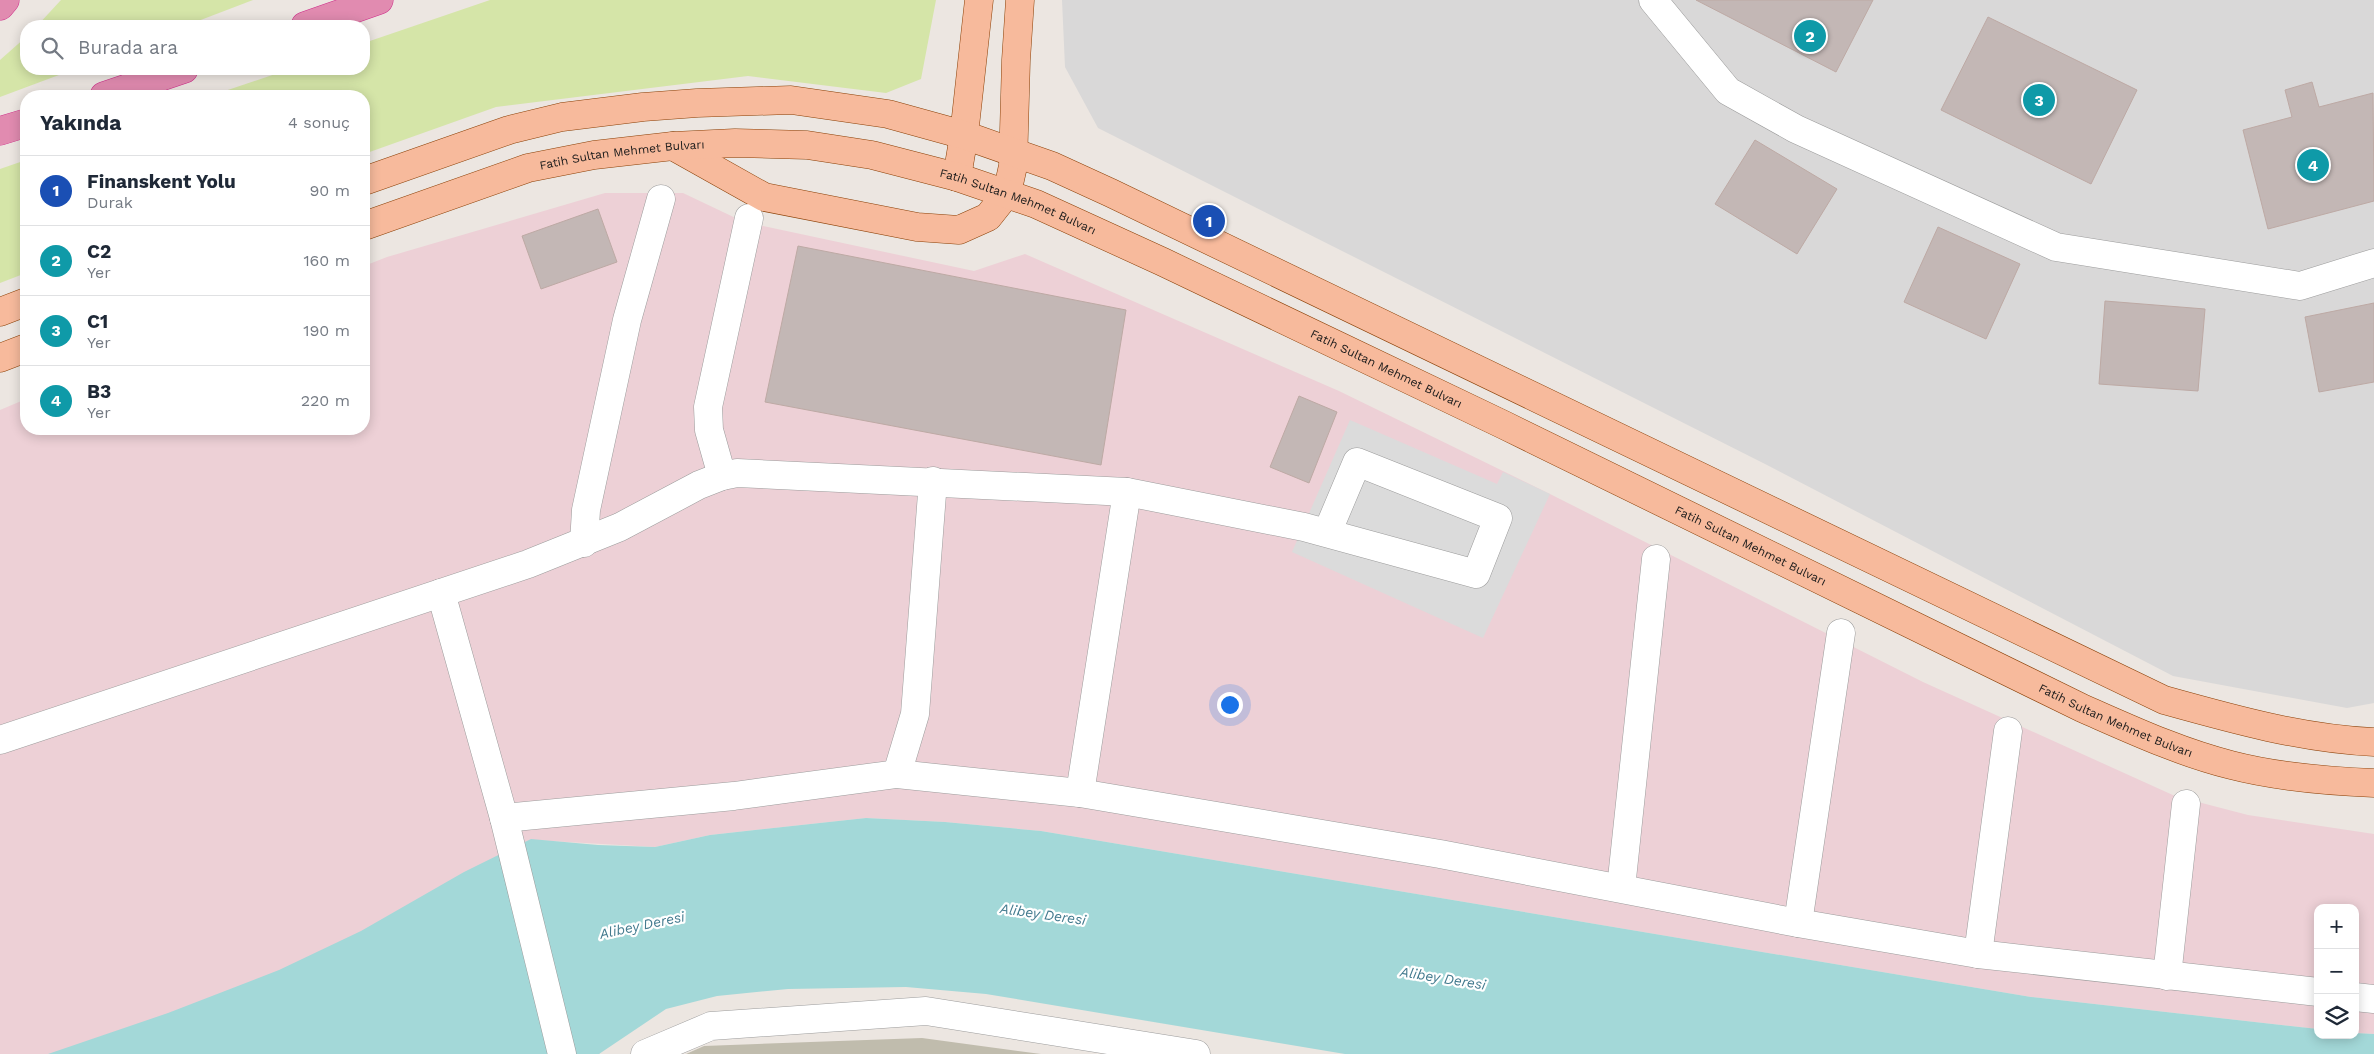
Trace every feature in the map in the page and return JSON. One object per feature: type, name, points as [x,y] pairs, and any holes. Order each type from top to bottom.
[{"type":"highway","points":[[0,6],[5,0]]},
{"type":"highway","points":[[321,20],[379,0]]},
{"type":"highway","points":[[122,90],[166,75]]},
{"type":"highway","points":[[0,132],[20,125]]},
{"type":"main road","points":[[957,177],[964,135],[979,0]]},
{"type":"main road","points":[[673,146],[764,197],[917,227],[959,230],[988,217],[1006,192],[1013,166],[1020,0]]},
{"type":"main road","points":[[370,179],[509,130],[562,117],[643,107],[792,100],[888,114],[964,135],[1014,151],[1052,166],[1147,210],[2164,700],[2227,718],[2294,732],[2374,742]]},
{"type":"main road","name":"Fatih Sultan Mehmet Bulvarı","points":[[370,224],[528,168],[594,155],[673,146],[735,143],[807,145],[872,155],[957,177],[1006,192],[1163,262],[1477,412],[2082,708],[2151,738],[2231,765],[2324,781],[2374,782]]},
{"type":"main road","points":[[0,312],[20,304]]},
{"type":"main road","points":[[0,358],[20,350]]},
{"type":"lane","points":[[1653,0],[1728,91],[1796,129],[2056,247],[2300,286],[2374,263]]},
{"type":"lane","points":[[584,543],[586,510],[625,330],[661,198]]},
{"type":"lane","points":[[722,476],[709,430],[708,407],[749,218]]},
{"type":"lane","points":[[0,740],[441,593],[584,543],[655,510],[700,485],[722,476],[737,473],[933,481],[1127,492],[1327,534],[1476,574],[1498,518],[1357,462],[1327,534]]},
{"type":"lane","points":[[898,774],[914,714],[933,481]]},
{"type":"lane","points":[[1080,793],[1127,492]]},
{"type":"lane","points":[[1621,888],[1656,559]]},
{"type":"lane","points":[[441,593],[504,818],[562,1054]]},
{"type":"lane","points":[[1798,923],[1841,633]]},
{"type":"lane","points":[[1978,954],[2008,731]]},
{"type":"lane","points":[[504,818],[734,796],[898,774],[1080,793],[1440,854],[1798,923],[1978,954],[2314,992]]},
{"type":"lane","points":[[2167,976],[2186,804]]},
{"type":"lane","points":[[2359,997],[2374,999]]},
{"type":"lane","points":[[645,1054],[711,1026],[926,1012],[1196,1054]]},
{"type":"shaded area","points":[[1062,0],[2374,0],[2374,703],[2347,708],[2173,676],[1767,465],[1098,128],[1065,67]]},
{"type":"shaded area","points":[[605,193],[683,193],[744,222],[974,271],[1025,254],[1339,391],[1550,494],[1923,682],[2175,796],[2248,815],[2374,834],[2374,1034],[2359,1033],[2359,904],[2314,904],[2314,1029],[2031,997],[1041,831],[945,822],[866,818],[710,835],[655,847],[532,840],[600,1054],[0,1054],[0,410],[20,402],[20,435],[370,435],[370,264]]},
{"type":"shaded area","points":[[1350,420],[1497,484],[1503,472],[1550,494],[1483,638],[1292,552]]},
{"type":"shaded area","points":[[922,1038],[1041,1054],[686,1054],[704,1046]]},
{"type":"green space","points":[[61,0],[253,0],[201,20],[43,20]]},
{"type":"green space","points":[[490,0],[936,0],[921,79],[886,93],[748,76],[496,107],[370,152],[370,90],[228,90],[272,75],[370,75],[370,41]]},
{"type":"green space","points":[[20,42],[20,75],[59,75],[0,97],[0,60]]},
{"type":"green space","points":[[20,162],[20,275],[0,283],[0,169]]},
{"type":"water","name":"Alibey Deresi","points":[[866,818],[945,822],[1041,831],[2031,997],[2314,1029],[2314,1039],[2359,1039],[2359,1033],[2374,1034],[2374,1054],[1345,1054],[986,994],[906,987],[788,989],[717,996],[666,1009],[599,1054],[48,1054],[168,1013],[279,970],[361,931],[464,872],[531,839],[598,845],[655,847],[710,835]]},
{"type":"building","points":[[1696,0],[1873,0],[1836,72]]},
{"type":"building","points":[[1988,17],[2137,90],[2091,184],[1941,110]]},
{"type":"building","points":[[2312,82],[2319,107],[2373,93],[2374,201],[2268,229],[2243,130],[2292,117],[2285,90]]},
{"type":"building","points":[[1755,140],[1837,189],[1797,254],[1715,204]]},
{"type":"building","points":[[598,209],[617,262],[541,289],[522,236]]},
{"type":"building","points":[[1938,227],[2020,264],[1986,339],[1904,302]]},
{"type":"building","points":[[798,246],[1126,310],[1101,465],[765,402]]},
{"type":"building","points":[[2105,301],[2205,309],[2198,391],[2099,384]]},
{"type":"building","points":[[2374,303],[2374,382],[2319,392],[2305,317]]},
{"type":"building","points":[[1299,396],[1337,412],[1309,483],[1270,467]]},
{"type":"place","name":"C2","points":[[1810,36]]},
{"type":"place","name":"C1","points":[[2039,100]]},
{"type":"place","name":"B3","points":[[2313,165]]},
{"type":"place","name":"Finanskent Yolu","points":[[1209,221]]}]
